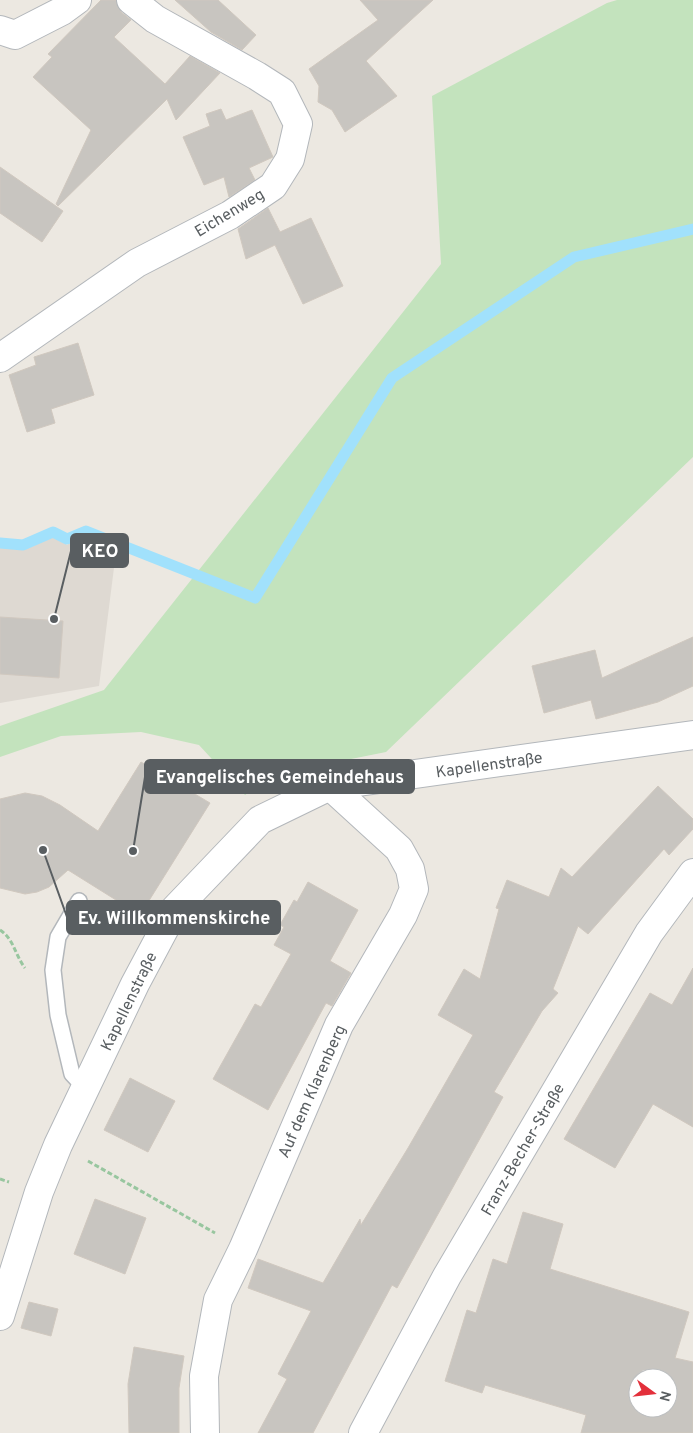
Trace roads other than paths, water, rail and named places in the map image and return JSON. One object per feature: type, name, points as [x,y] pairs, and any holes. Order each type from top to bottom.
[{"type":"street","points":[[0,30],[15,35],[62,11],[76,0]]},
{"type":"street","name":"Eichenweg","points":[[0,358],[137,263],[230,215],[273,186],[290,159],[298,124],[282,92],[155,19],[131,0]]},
{"type":"street","name":"Kapellenstraße","points":[[0,1316],[39,1192],[85,1088],[135,984],[175,909],[260,820],[330,786],[693,736]]},
{"type":"street","name":"Auf dem Klarenberg","points":[[205,1433],[204,1376],[218,1300],[243,1249],[339,1025],[403,915],[414,889],[410,869],[400,849],[330,786]]},
{"type":"street","name":"Franz-Becher-Straße","points":[[364,1433],[467,1241],[649,933],[693,873]]},
{"type":"lane","points":[[79,901],[58,937],[53,970],[58,1015],[72,1074],[85,1088]]},
{"type":"waterway","points":[[0,543],[23,545],[53,532],[67,539],[86,531],[255,598],[392,378],[574,257],[693,229]]},
{"type":"place","name":"KEO","points":[[54,619]]},
{"type":"place","name":"Ev. Willkommenskirche","points":[[43,850]]},
{"type":"place","name":"Evangelisches Gemeindehaus","points":[[133,851]]}]
